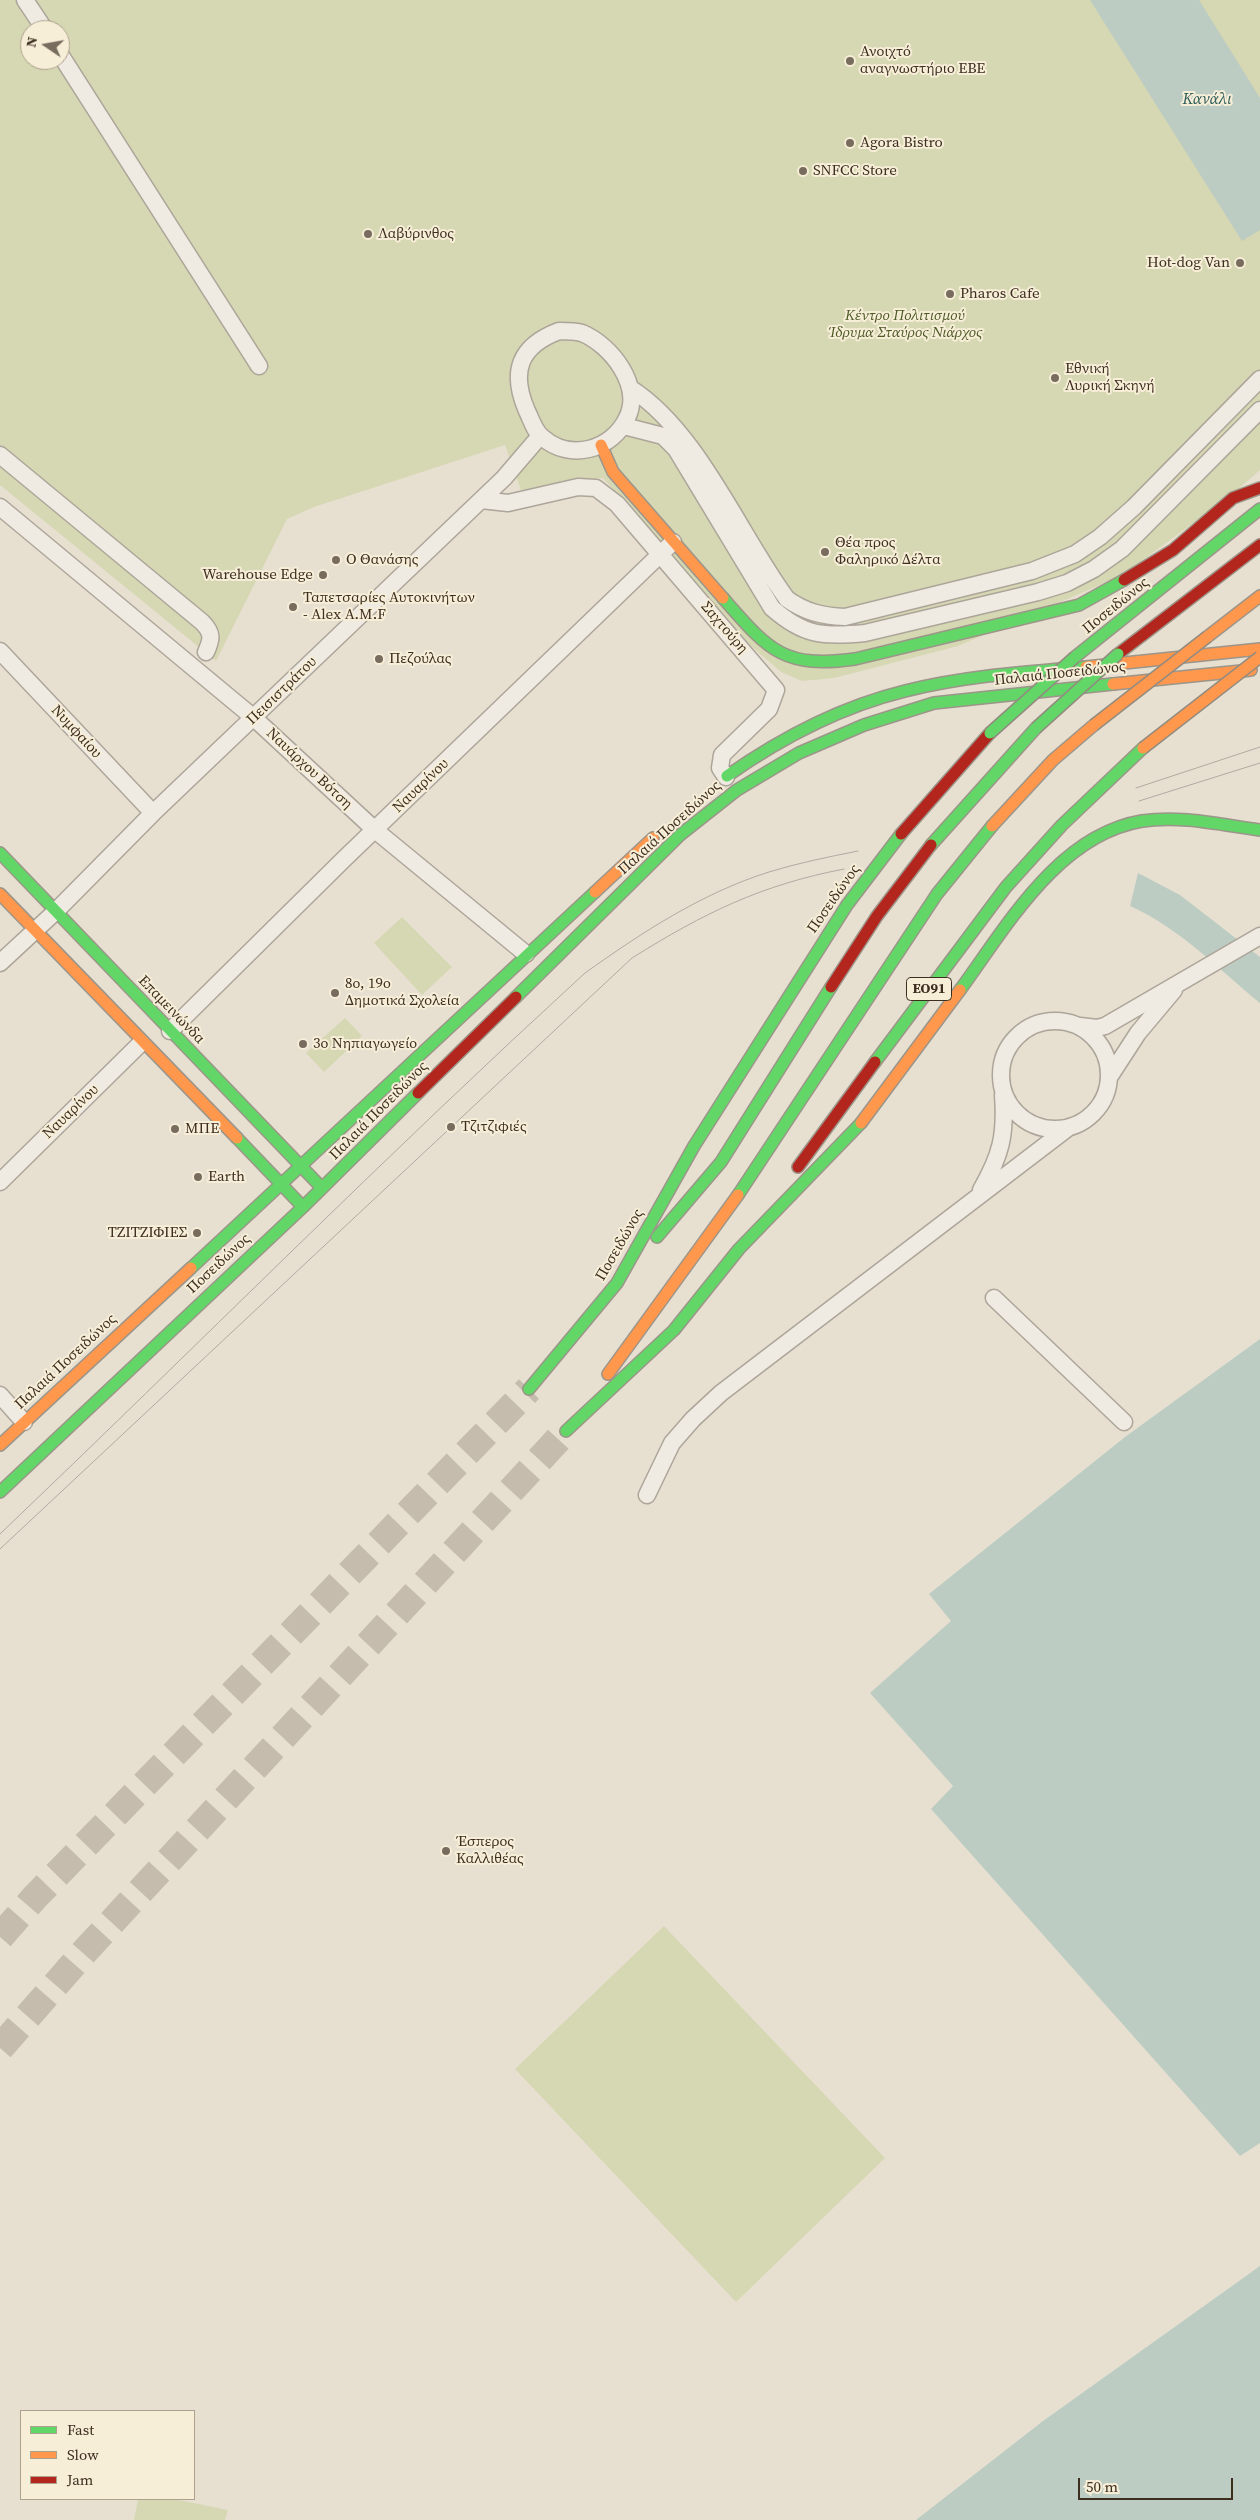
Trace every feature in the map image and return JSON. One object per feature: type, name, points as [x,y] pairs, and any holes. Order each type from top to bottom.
[{"type":"main road","points":[[601,445],[613,472],[760,640],[774,651],[805,662],[831,663],[855,659],[1079,605],[1102,594],[1173,550],[1233,498],[1260,488]]},
{"type":"main road","name":"Ποσειδώνος","points":[[529,1389],[617,1283],[694,1146],[847,905],[915,816],[990,733],[1075,657],[1260,509]]},
{"type":"main road","points":[[617,1283],[720,1163],[878,914],[916,865],[995,771],[1036,728],[1118,654],[1260,544]]},
{"type":"main road","points":[[577,1419],[771,1148],[937,894],[972,847],[1053,760],[1094,725],[1260,596]]},
{"type":"main road","name":"Παλαιά Ποσειδώνος","points":[[722,780],[762,752],[801,729],[840,711],[915,688],[999,675],[1260,649]]},
{"type":"main road","name":"ΕΟ91","points":[[738,1249],[993,902],[1056,829],[1143,748],[1260,657]]},
{"type":"main road","name":"Παλαιά Ποσειδώνος","points":[[322,1188],[680,835],[736,789],[781,762],[851,730],[883,718],[934,703],[1260,668]]},
{"type":"main road","points":[[566,1431],[674,1330],[738,1249],[859,1125],[1000,936],[1044,879],[1061,862],[1090,840],[1107,831],[1144,821],[1190,820],[1260,830]]},
{"type":"main road","name":"Παλαιά Ποσειδώνος","points":[[0,1445],[526,954],[660,832]]},
{"type":"main road","name":"Επαμεινώνδα","points":[[0,853],[322,1188]]},
{"type":"main road","points":[[0,894],[141,1043],[302,1207]]},
{"type":"main road","name":"Ποσειδώνος","points":[[130,1356],[322,1188]]},
{"type":"main road","points":[[0,1492],[130,1356],[114,1338]]},
{"type":"street","points":[[25,0],[38,20]]},
{"type":"street","points":[[70,70],[259,366]]},
{"type":"street","points":[[559,331],[580,332],[597,341],[624,372],[630,388],[632,408],[624,426],[611,440],[581,452],[551,444],[540,436],[523,401],[519,371],[520,362],[531,346],[548,335],[559,331]]},
{"type":"street","points":[[630,388],[651,401],[687,444],[787,600],[801,609],[823,616],[845,617],[1032,571],[1075,554],[1100,537],[1134,507],[1260,379]]},
{"type":"street","points":[[624,426],[639,428],[663,436],[676,449],[772,608],[791,625],[815,633],[842,635],[865,633],[1038,592],[1067,583],[1094,569],[1122,549],[1260,410]]},
{"type":"street","name":"Πεισιστράτου","points":[[0,963],[56,912],[153,813],[481,500],[528,453],[540,436]]},
{"type":"street","points":[[0,456],[202,622],[211,632],[211,642],[206,652]]},
{"type":"street","name":"Σαχτούρη","points":[[481,500],[508,503],[578,487],[596,488],[608,495],[660,554],[776,690],[769,709],[722,755],[720,768],[722,780]]},
{"type":"street","name":"Ναυάρχου Βότση","points":[[0,507],[254,718],[375,830],[526,954]]},
{"type":"street","name":"Ναυαρίνου","points":[[170,1031],[673,542]]},
{"type":"street","name":"Νυμφαίου","points":[[0,651],[153,813]]},
{"type":"street","points":[[978,1197],[1000,1149],[1005,1126],[1001,1074],[1003,1058],[1010,1044],[1021,1032],[1034,1024],[1049,1020],[1065,1021],[1080,1026],[1097,1028],[1105,1026],[1182,980],[1256,940]]},
{"type":"street","points":[[1110,1076],[1138,1033],[1182,980]]},
{"type":"street","points":[[648,1495],[672,1443],[693,1419],[721,1393],[1068,1128],[1084,1121],[1097,1109],[1106,1094],[1110,1076],[1108,1061],[1102,1046],[1092,1034],[1080,1026]]},
{"type":"street","name":"Ναυαρίνου","points":[[0,1182],[141,1043]]},
{"type":"street","points":[[1003,1089],[1010,1104],[1021,1117],[1035,1126],[1051,1129],[1068,1128]]},
{"type":"street","points":[[994,1298],[1124,1422]]},
{"type":"street","points":[[0,1395],[24,1422]]},
{"type":"green space","name":"Κέντρο Πολιτισμού Ίδρυμα Σταύρος Νιάρχος","points":[[0,0],[1260,0],[1260,470],[1230,496],[1121,576],[958,646],[834,678],[802,681],[781,672],[750,645],[603,478],[583,480],[522,493],[505,445],[314,507],[287,519],[216,661],[0,485]]},
{"type":"green space","points":[[402,917],[452,967],[422,995],[374,943]]},
{"type":"green space","points":[[345,1018],[362,1036],[324,1072],[306,1053]]},
{"type":"green space","points":[[664,1926],[885,2158],[736,2302],[515,2069]]},
{"type":"green space","points":[[138,2500],[179,2500],[228,2510],[225,2520],[134,2520]]},
{"type":"water","name":"Κανάλι","points":[[1090,0],[1199,0],[1260,98],[1260,230],[1242,241]]},
{"type":"water","points":[[1138,873],[1180,895],[1260,957],[1260,1003],[1198,950],[1166,926],[1130,906]]},
{"type":"water","points":[[1260,1339],[1260,2143],[1240,2156],[931,1809],[953,1786],[870,1693],[951,1621],[929,1594],[1125,1437]]},
{"type":"water","points":[[1260,2266],[1260,2520],[916,2520],[1043,2421]]},
{"type":"tunnel","points":[[0,1937],[35,1897],[529,1389]]},
{"type":"tunnel","points":[[0,2048],[86,1950],[566,1431]]},
{"type":"tram line","points":[[1136,788],[1260,747]]},
{"type":"tram line","points":[[1139,801],[1260,763]]},
{"type":"tram line","points":[[0,1534],[364,1181],[585,973],[673,915],[720,891],[769,872],[813,860],[858,851]]},
{"type":"tram line","points":[[0,1549],[632,958],[709,914],[759,892],[786,883],[844,869]]},
{"type":"traffic: fast","points":[[1075,657],[1260,509]]},
{"type":"traffic: fast","points":[[723,598],[752,630],[778,651],[793,658],[810,661],[830,661],[855,659],[1079,605],[1124,580]]},
{"type":"traffic: fast","points":[[1036,728],[1118,654]]},
{"type":"traffic: fast","points":[[990,733],[1075,657]]},
{"type":"traffic: fast","points":[[727,776],[768,749],[812,725],[881,698],[927,686],[972,678],[1086,667]]},
{"type":"traffic: fast","points":[[516,997],[680,835],[737,790],[799,753],[864,725],[934,703],[1113,684]]},
{"type":"traffic: fast","points":[[931,845],[1036,728]]},
{"type":"traffic: fast","points":[[875,1062],[1006,887],[1062,825],[1143,748]]},
{"type":"traffic: fast","points":[[960,990],[1016,912],[1037,887],[1060,864],[1085,844],[1112,830],[1142,821],[1157,819],[1201,821],[1260,830]]},
{"type":"traffic: fast","points":[[738,1195],[937,894],[992,826]]},
{"type":"traffic: fast","points":[[529,1389],[617,1283],[694,1146],[847,905],[901,834]]},
{"type":"traffic: fast","points":[[0,853],[322,1188]]},
{"type":"traffic: fast","points":[[191,1268],[595,892]]},
{"type":"traffic: fast","points":[[657,1237],[721,1162],[831,987]]},
{"type":"traffic: fast","points":[[0,1492],[303,1207],[418,1093]]},
{"type":"traffic: fast","points":[[566,1431],[674,1330],[739,1249],[861,1123]]},
{"type":"traffic: fast","points":[[237,1138],[303,1207]]},
{"type":"traffic: slow","points":[[601,445],[613,472],[723,598]]},
{"type":"traffic: slow","points":[[1207,637],[1260,596]]},
{"type":"traffic: slow","points":[[1094,725],[1207,637]]},
{"type":"traffic: slow","points":[[1086,667],[1260,649]]},
{"type":"traffic: slow","points":[[1143,748],[1260,657]]},
{"type":"traffic: slow","points":[[1113,684],[1251,670]]},
{"type":"traffic: slow","points":[[992,826],[1053,760],[1094,725]]},
{"type":"traffic: slow","points":[[595,892],[653,838]]},
{"type":"traffic: slow","points":[[0,894],[237,1138]]},
{"type":"traffic: slow","points":[[861,1123],[960,990]]},
{"type":"traffic: slow","points":[[608,1374],[738,1195]]},
{"type":"traffic: slow","points":[[0,1445],[191,1268]]},
{"type":"traffic: jam","points":[[1124,580],[1173,550],[1233,498],[1260,488]]},
{"type":"traffic: jam","points":[[1118,654],[1260,545]]},
{"type":"traffic: jam","points":[[901,834],[990,733]]},
{"type":"traffic: jam","points":[[831,987],[877,916],[931,845]]},
{"type":"traffic: jam","points":[[418,1093],[516,997]]},
{"type":"traffic: jam","points":[[798,1167],[875,1062]]},
{"type":"place","name":"Ανοιχτό αναγνωστήριο ΕΒΕ","points":[[850,61]]},
{"type":"place","name":"Agora Bistro","points":[[850,143]]},
{"type":"place","name":"SNFCC Store","points":[[803,171]]},
{"type":"place","name":"Λαβύρινθος","points":[[368,234]]},
{"type":"place","name":"Hot-dog Van","points":[[1240,263]]},
{"type":"place","name":"Pharos Cafe","points":[[950,294]]},
{"type":"place","name":"Εθνική Λυρική Σκηνή","points":[[1055,378]]},
{"type":"place","name":"Θέα προς Φαληρικό Δέλτα","points":[[825,552]]},
{"type":"place","name":"Ο Θανάσης","points":[[336,560]]},
{"type":"place","name":"Warehouse Edge","points":[[323,575]]},
{"type":"place","name":"Ταπετσαρίες Αυτοκινήτων - Alex A.M.F","points":[[293,607]]},
{"type":"place","name":"Πεζούλας","points":[[379,659]]},
{"type":"place","name":"8ο, 19ο Δημοτικά Σχολεία","points":[[335,993]]},
{"type":"place","name":"3ο Νηπιαγωγείο","points":[[303,1044]]},
{"type":"place","name":"Τζιτζιφιές","points":[[451,1127]]},
{"type":"place","name":"ΜΠΕ","points":[[175,1129]]},
{"type":"place","name":"Earth","points":[[198,1177]]},
{"type":"place","name":"ΤΖΙΤΖΙΦΙΕΣ","points":[[197,1233]]},
{"type":"place","name":"Έσπερος Καλλιθέας","points":[[446,1851]]}]
